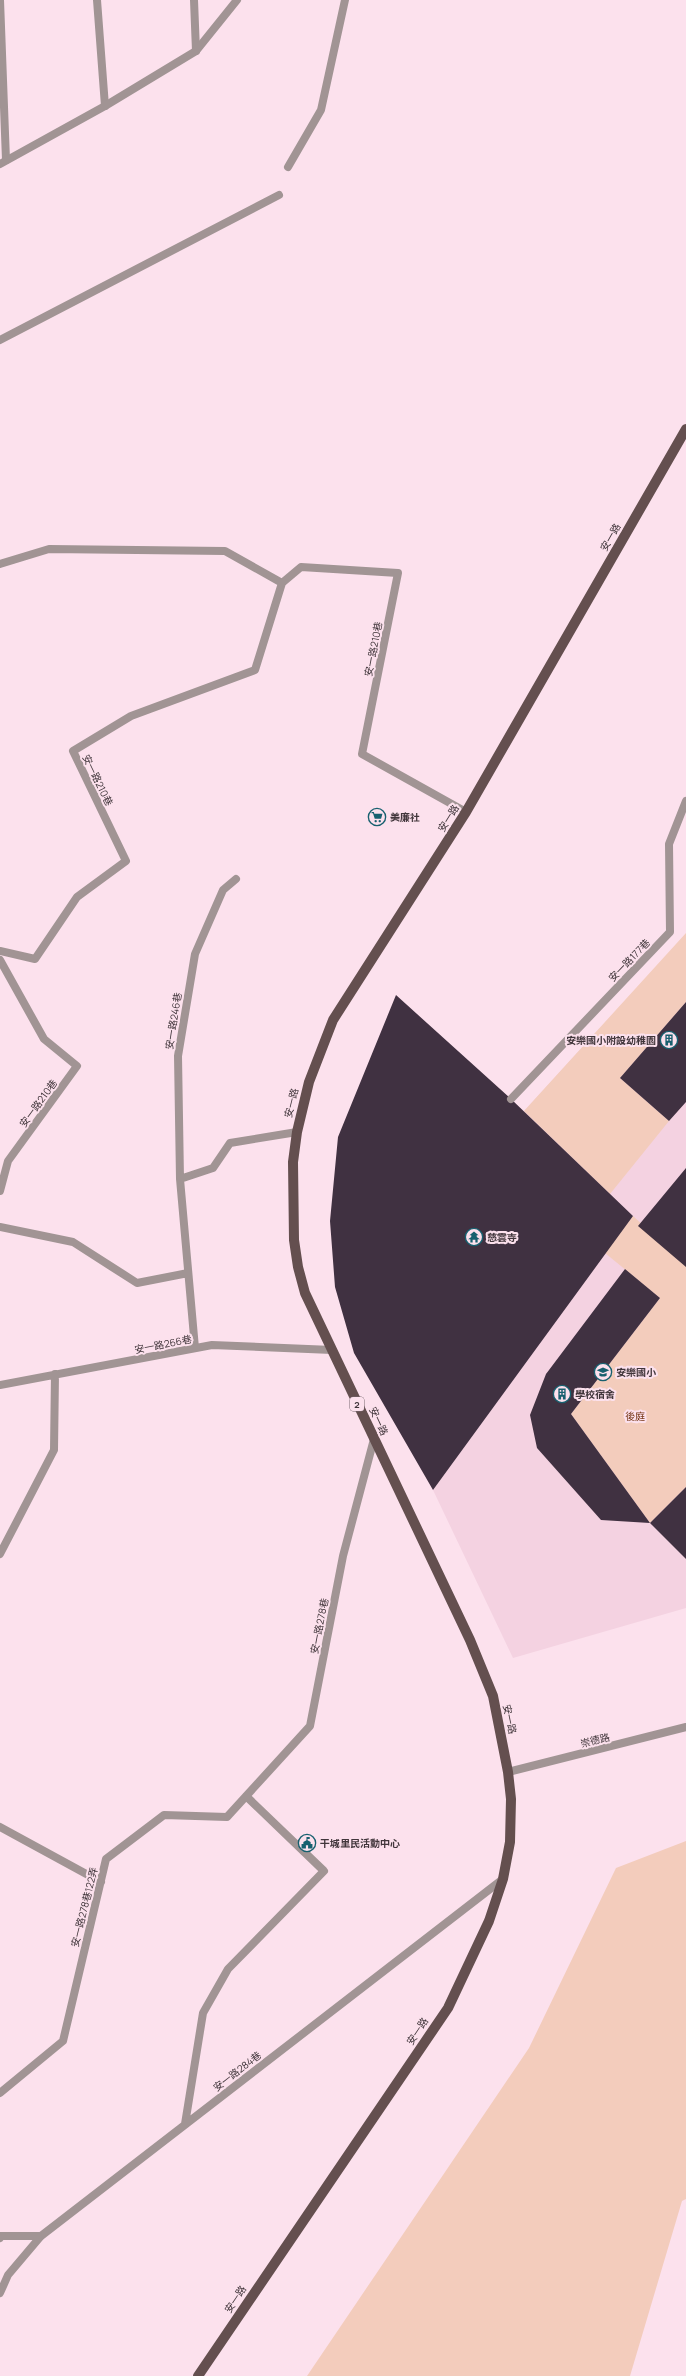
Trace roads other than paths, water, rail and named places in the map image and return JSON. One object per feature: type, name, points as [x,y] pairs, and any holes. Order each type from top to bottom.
[{"type":"main road","name":"安一路","points":[[198,2376],[448,2008],[489,1921],[503,1879],[510,1842],[511,1800],[508,1772],[490,1689],[470,1640],[305,1293],[298,1267],[292,1188],[297,1132],[309,1082],[333,1020],[466,812],[686,429]]},
{"type":"street","points":[[0,0],[3,162],[105,106],[196,51],[236,0]]},
{"type":"street","points":[[97,0],[105,106]]},
{"type":"street","points":[[194,0],[196,51]]},
{"type":"street","points":[[288,167],[321,110],[345,0]]},
{"type":"street","points":[[0,340],[279,195]]},
{"type":"street","points":[[0,564],[49,549],[225,550],[282,582]]},
{"type":"street","name":"安一路210巷","points":[[0,951],[35,959],[77,897],[126,861],[73,751],[131,716],[254,670],[282,582],[301,567],[398,573],[362,754],[466,812]]},
{"type":"street","name":"安一路177巷","points":[[511,1099],[670,932],[669,844],[686,801]]},
{"type":"street","name":"安一路246巷","points":[[195,1348],[180,1179],[178,1056],[195,954],[223,890],[236,879]]},
{"type":"street","name":"安一路210巷","points":[[0,960],[44,1039],[77,1066],[8,1161],[0,1191]]},
{"type":"street","points":[[180,1179],[213,1168],[230,1143],[297,1132]]},
{"type":"street","points":[[0,1227],[73,1242],[137,1283],[188,1273]]},
{"type":"street","name":"安一路266巷","points":[[0,1385],[212,1345],[332,1350]]},
{"type":"street","points":[[0,1554],[54,1450],[55,1374]]},
{"type":"street","name":"安一路278巷","points":[[246,1796],[310,1726],[343,1556],[374,1439]]},
{"type":"street","name":"崇德路","points":[[508,1772],[686,1728]]},
{"type":"street","points":[[185,2124],[203,2013],[228,1969],[324,1871],[246,1796]]},
{"type":"street","name":"安一路278巷122弄","points":[[0,2093],[62,2041],[106,1859],[164,1815],[227,1817],[246,1796]]},
{"type":"street","points":[[0,1827],[101,1882]]},
{"type":"street","name":"安一路284巷","points":[[0,2293],[8,2275],[41,2236],[503,1879]]},
{"type":"street","points":[[0,2238],[1,2236],[41,2236]]},
{"type":"place","name":"美廉社","points":[[377,817]]},
{"type":"place","name":"安樂國小附設幼稚園","points":[[669,1040]]},
{"type":"place","name":"慈雲寺","points":[[474,1237]]},
{"type":"place","name":"安樂國小","points":[[603,1372]]},
{"type":"place","name":"學校宿舍","points":[[562,1394]]},
{"type":"place","name":"干城里民活動中心","points":[[307,1843]]},
{"type":"park label","name":"後庭","points":[[635,1416]]}]
